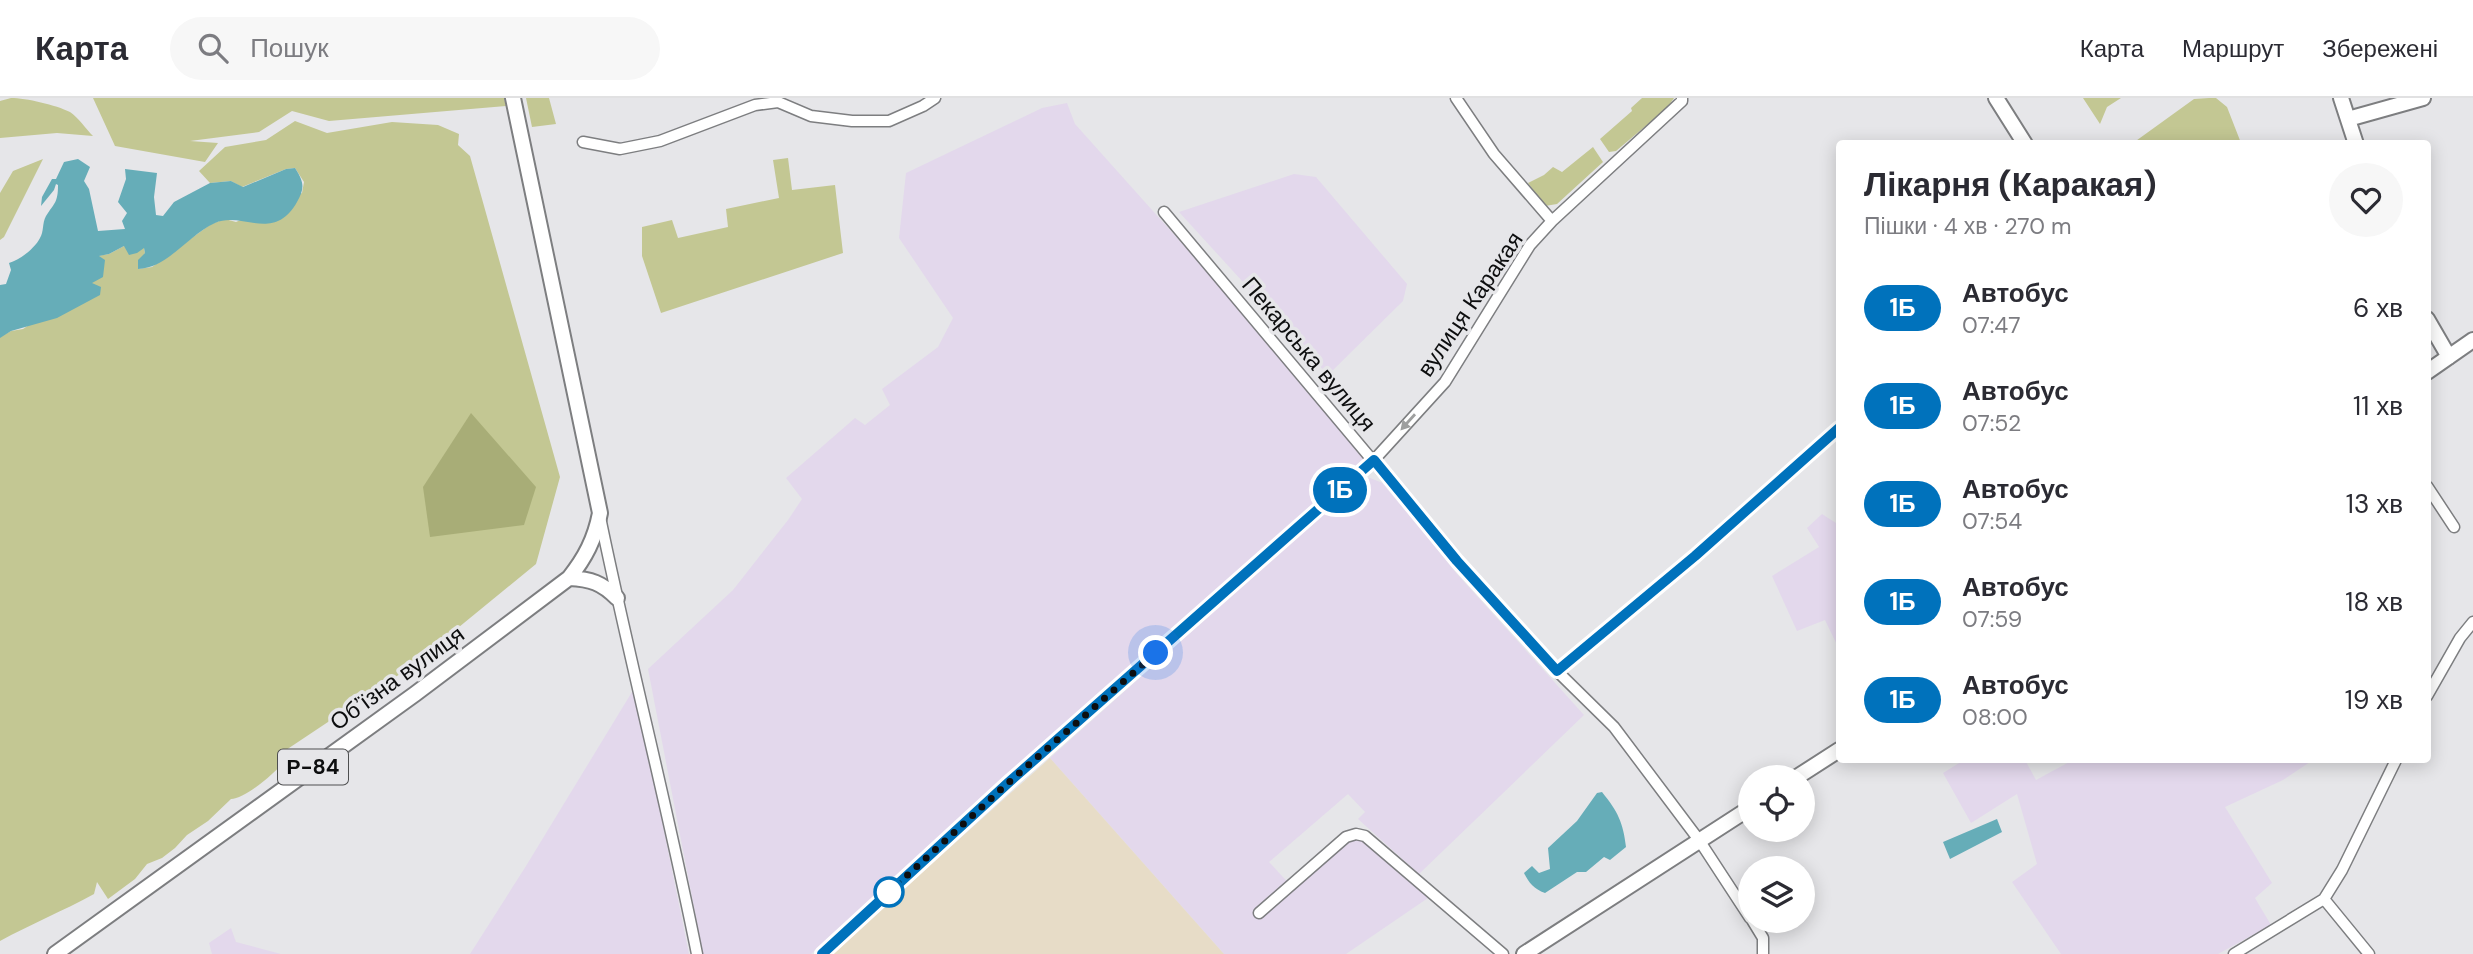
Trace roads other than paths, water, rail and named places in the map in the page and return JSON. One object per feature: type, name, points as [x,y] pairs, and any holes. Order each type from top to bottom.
[{"type":"main road","name":"Обʼїзна вулиця","points":[[55,954],[415,694],[569,578],[583,562],[596,533],[600,513],[513,98]]},
{"type":"main road","points":[[1997,98],[2023,140]]},
{"type":"main road","points":[[2341,98],[2355,140]]},
{"type":"main road","points":[[2348,118],[2423,98]]},
{"type":"main road","points":[[2431,326],[2449,357]]},
{"type":"main road","points":[[2431,369],[2473,340]]},
{"type":"main road","points":[[569,578],[594,580],[606,586],[617,598]]},
{"type":"main road","points":[[1815,765],[1836,752]]},
{"type":"main road","points":[[1524,954],[1738,815]]},
{"type":"street","points":[[583,142],[620,149],[660,141],[755,104],[779,102],[811,116],[852,121],[888,121],[935,98]]},
{"type":"street","points":[[1456,98],[1494,153],[1552,220]]},
{"type":"street","name":"вулиця Каракая","points":[[822,954],[1033,760],[1374,460],[1445,382],[1530,245],[1552,220],[1682,101],[1682,98]]},
{"type":"street","name":"Пекарська вулиця","points":[[1164,212],[1457,561],[1557,671],[1614,727],[1699,839],[1738,899]]},
{"type":"street","points":[[1557,671],[1695,556],[1836,431]]},
{"type":"street","points":[[2431,492],[2454,527]]},
{"type":"street","name":"Обʼїзна вулиця","points":[[600,513],[617,598],[673,835],[697,954]]},
{"type":"street","points":[[2431,688],[2460,638],[2473,622]]},
{"type":"street","points":[[2234,954],[2324,899],[2342,870],[2395,763]]},
{"type":"street","points":[[1259,913],[1346,836],[1365,835],[1503,954]]},
{"type":"street","points":[[2324,899],[2369,954]]},
{"type":"street","name":"Пекарська вулиця","points":[[1759,933],[1763,939],[1763,954]]},
{"type":"water","points":[[78,159],[90,167],[84,181],[89,189],[98,231],[125,229],[122,221],[127,213],[118,202],[126,179],[125,169],[157,173],[154,197],[156,215],[163,216],[174,202],[210,183],[231,181],[243,187],[286,169],[295,168],[302,181],[302,189],[288,214],[278,221],[258,223],[225,220],[215,223],[159,263],[149,267],[138,269],[138,260],[145,253],[144,248],[129,255],[124,246],[99,256],[105,260],[103,277],[92,283],[101,287],[100,295],[57,318],[11,331],[0,338],[0,285],[6,284],[11,270],[9,263],[31,250],[38,242],[45,219],[56,199],[58,185],[56,184],[41,206],[42,197],[52,179],[56,179],[64,162]]},
{"type":"water","points":[[1602,792],[1619,818],[1626,847],[1610,860],[1604,857],[1586,872],[1577,872],[1545,893],[1538,890],[1524,873],[1532,866],[1539,873],[1550,869],[1548,848],[1577,821],[1597,793]]},
{"type":"water","points":[[1997,819],[2002,832],[1950,859],[1943,842]]}]
